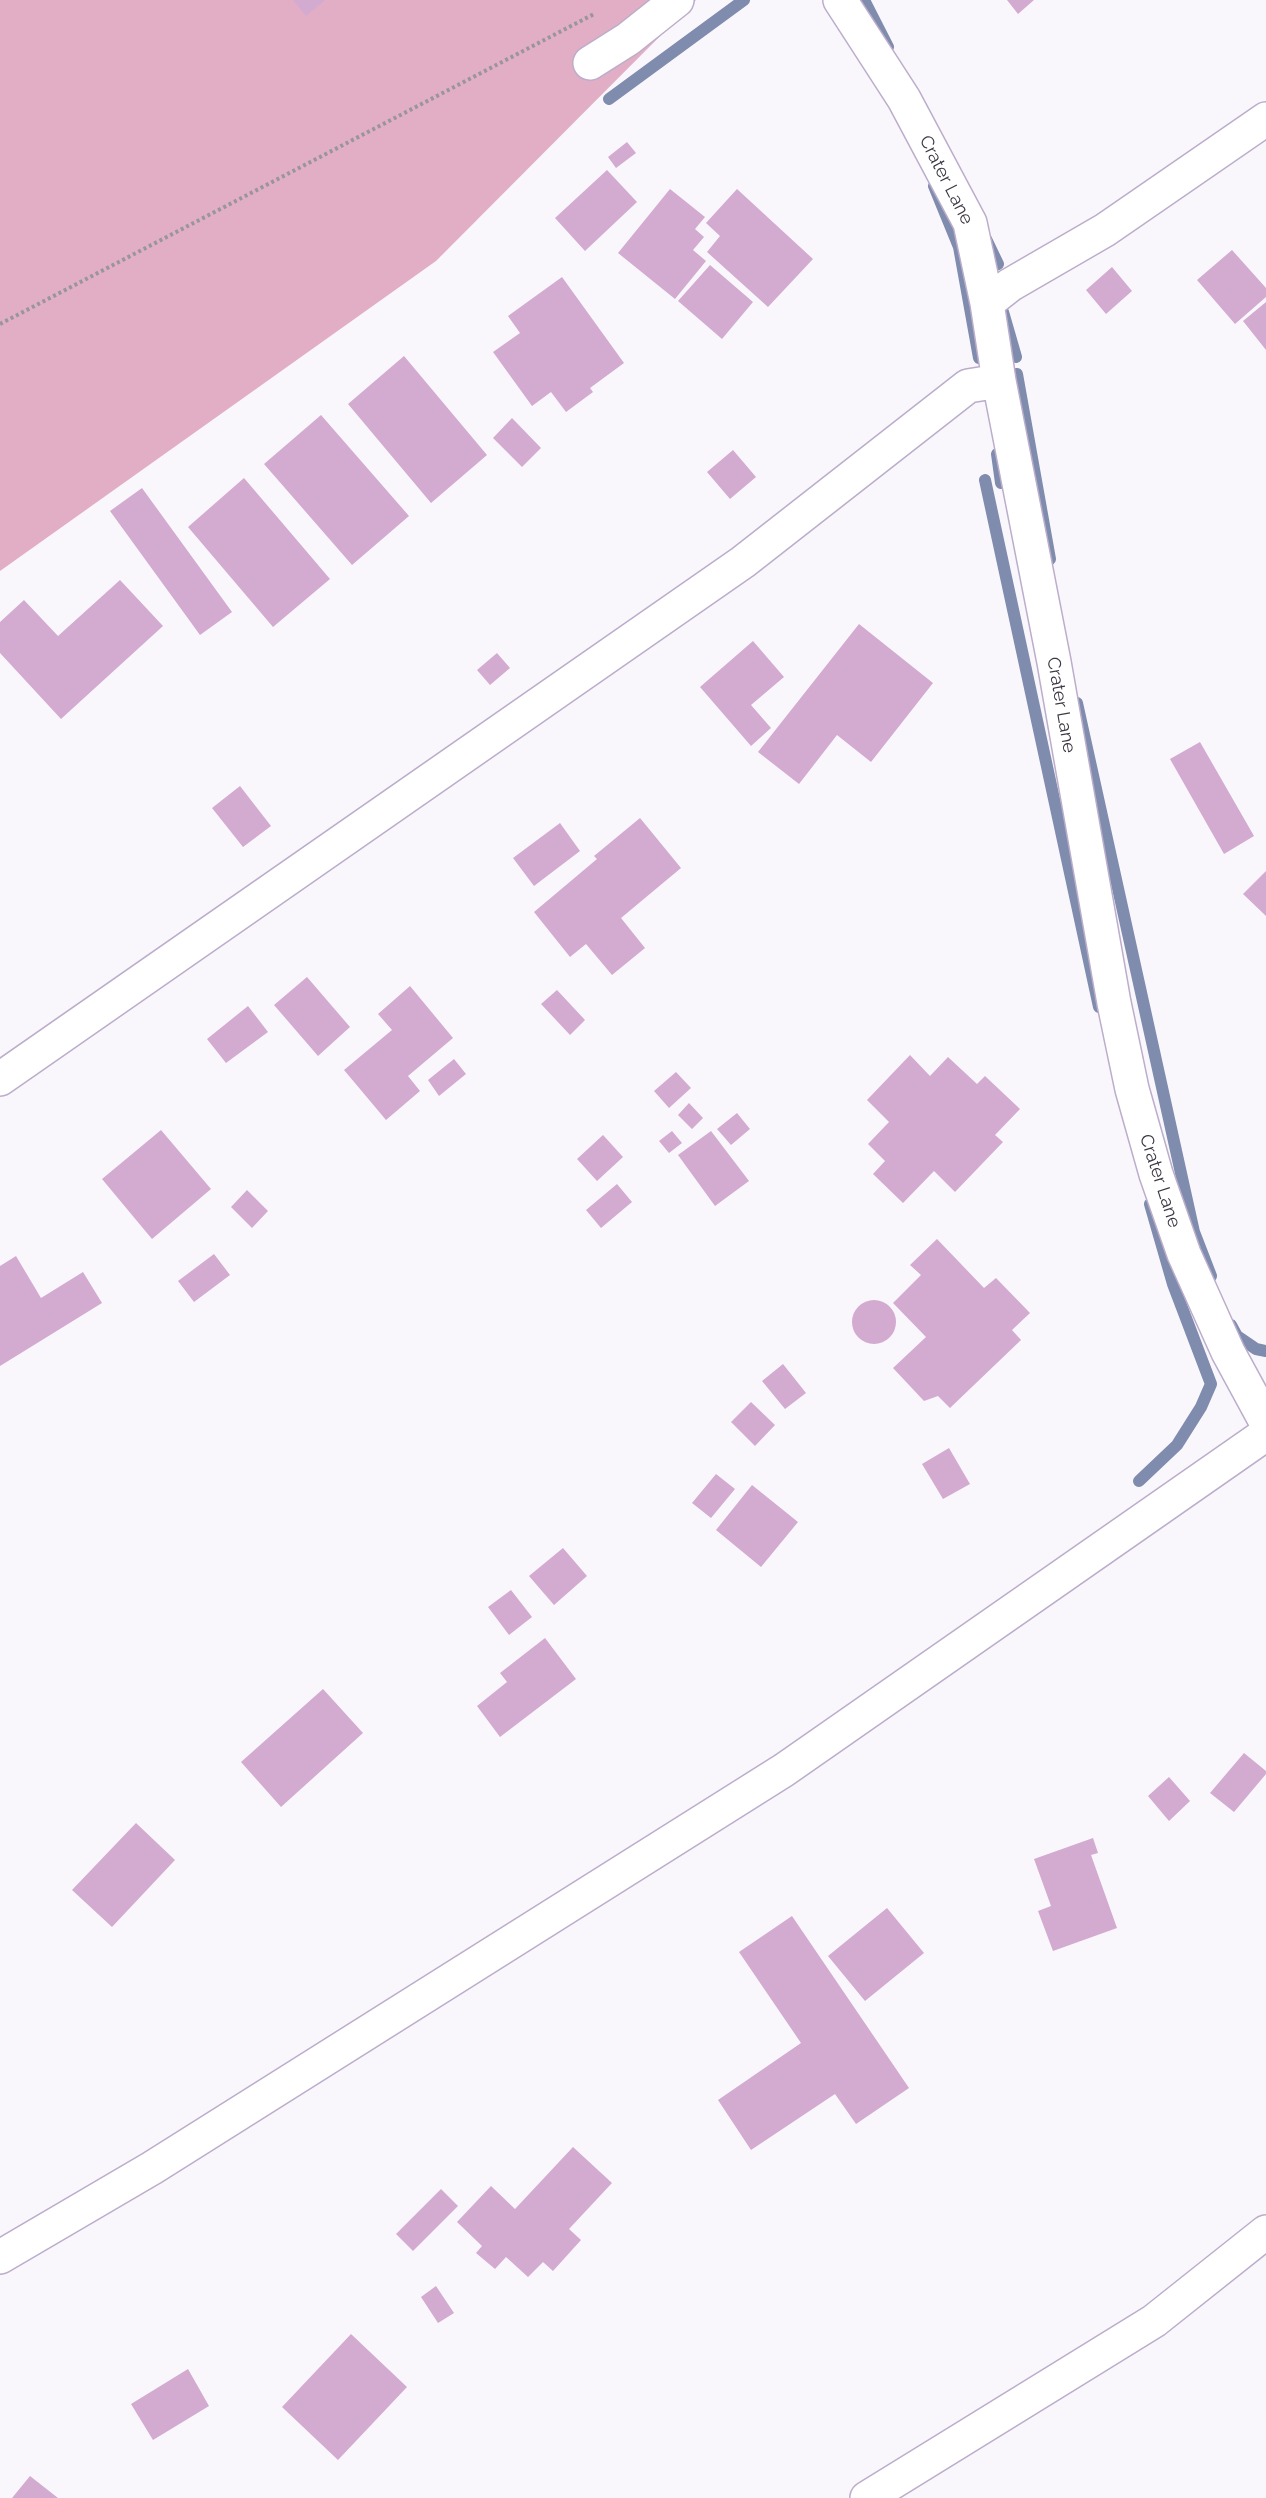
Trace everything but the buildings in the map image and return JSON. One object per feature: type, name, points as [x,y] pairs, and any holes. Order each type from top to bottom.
[{"type":"street","points":[[590,63],[628,39],[677,0]]},
{"type":"street","name":"Crater Lane","points":[[840,0],[904,99],[970,223],[987,303],[999,381],[1054,662],[1114,1003],[1132,1089],[1156,1174],[1184,1254],[1228,1352],[1266,1422]]},
{"type":"street","points":[[987,303],[1010,285],[1105,230],[1266,119]]},
{"type":"street","points":[[0,1079],[743,562],[968,386],[999,381]]},
{"type":"street","points":[[0,2257],[152,2168],[784,1770],[1266,1434]]},
{"type":"street","points":[[867,2498],[1154,2321],[1266,2232]]},
{"type":"path","points":[[0,324],[600,11]]},
{"type":"shaded area","points":[[0,0],[696,0],[436,261],[0,571]]},
{"type":"waterway","points":[[609,99],[744,0]]},
{"type":"waterway","points":[[864,0],[888,47]]},
{"type":"waterway","points":[[934,186],[959,247],[979,358]]},
{"type":"waterway","points":[[986,239],[998,264]]},
{"type":"waterway","points":[[1003,312],[1016,357]]},
{"type":"waterway","points":[[1017,374],[1050,559]]},
{"type":"waterway","points":[[997,454],[1001,483]]},
{"type":"waterway","points":[[985,480],[1099,1007]]},
{"type":"waterway","points":[[1077,703],[1194,1232],[1211,1276]]},
{"type":"waterway","points":[[1139,1481],[1177,1445],[1201,1407],[1211,1384],[1173,1284],[1150,1204]]},
{"type":"waterway","points":[[1231,1325],[1237,1336],[1256,1349],[1266,1351]]}]
